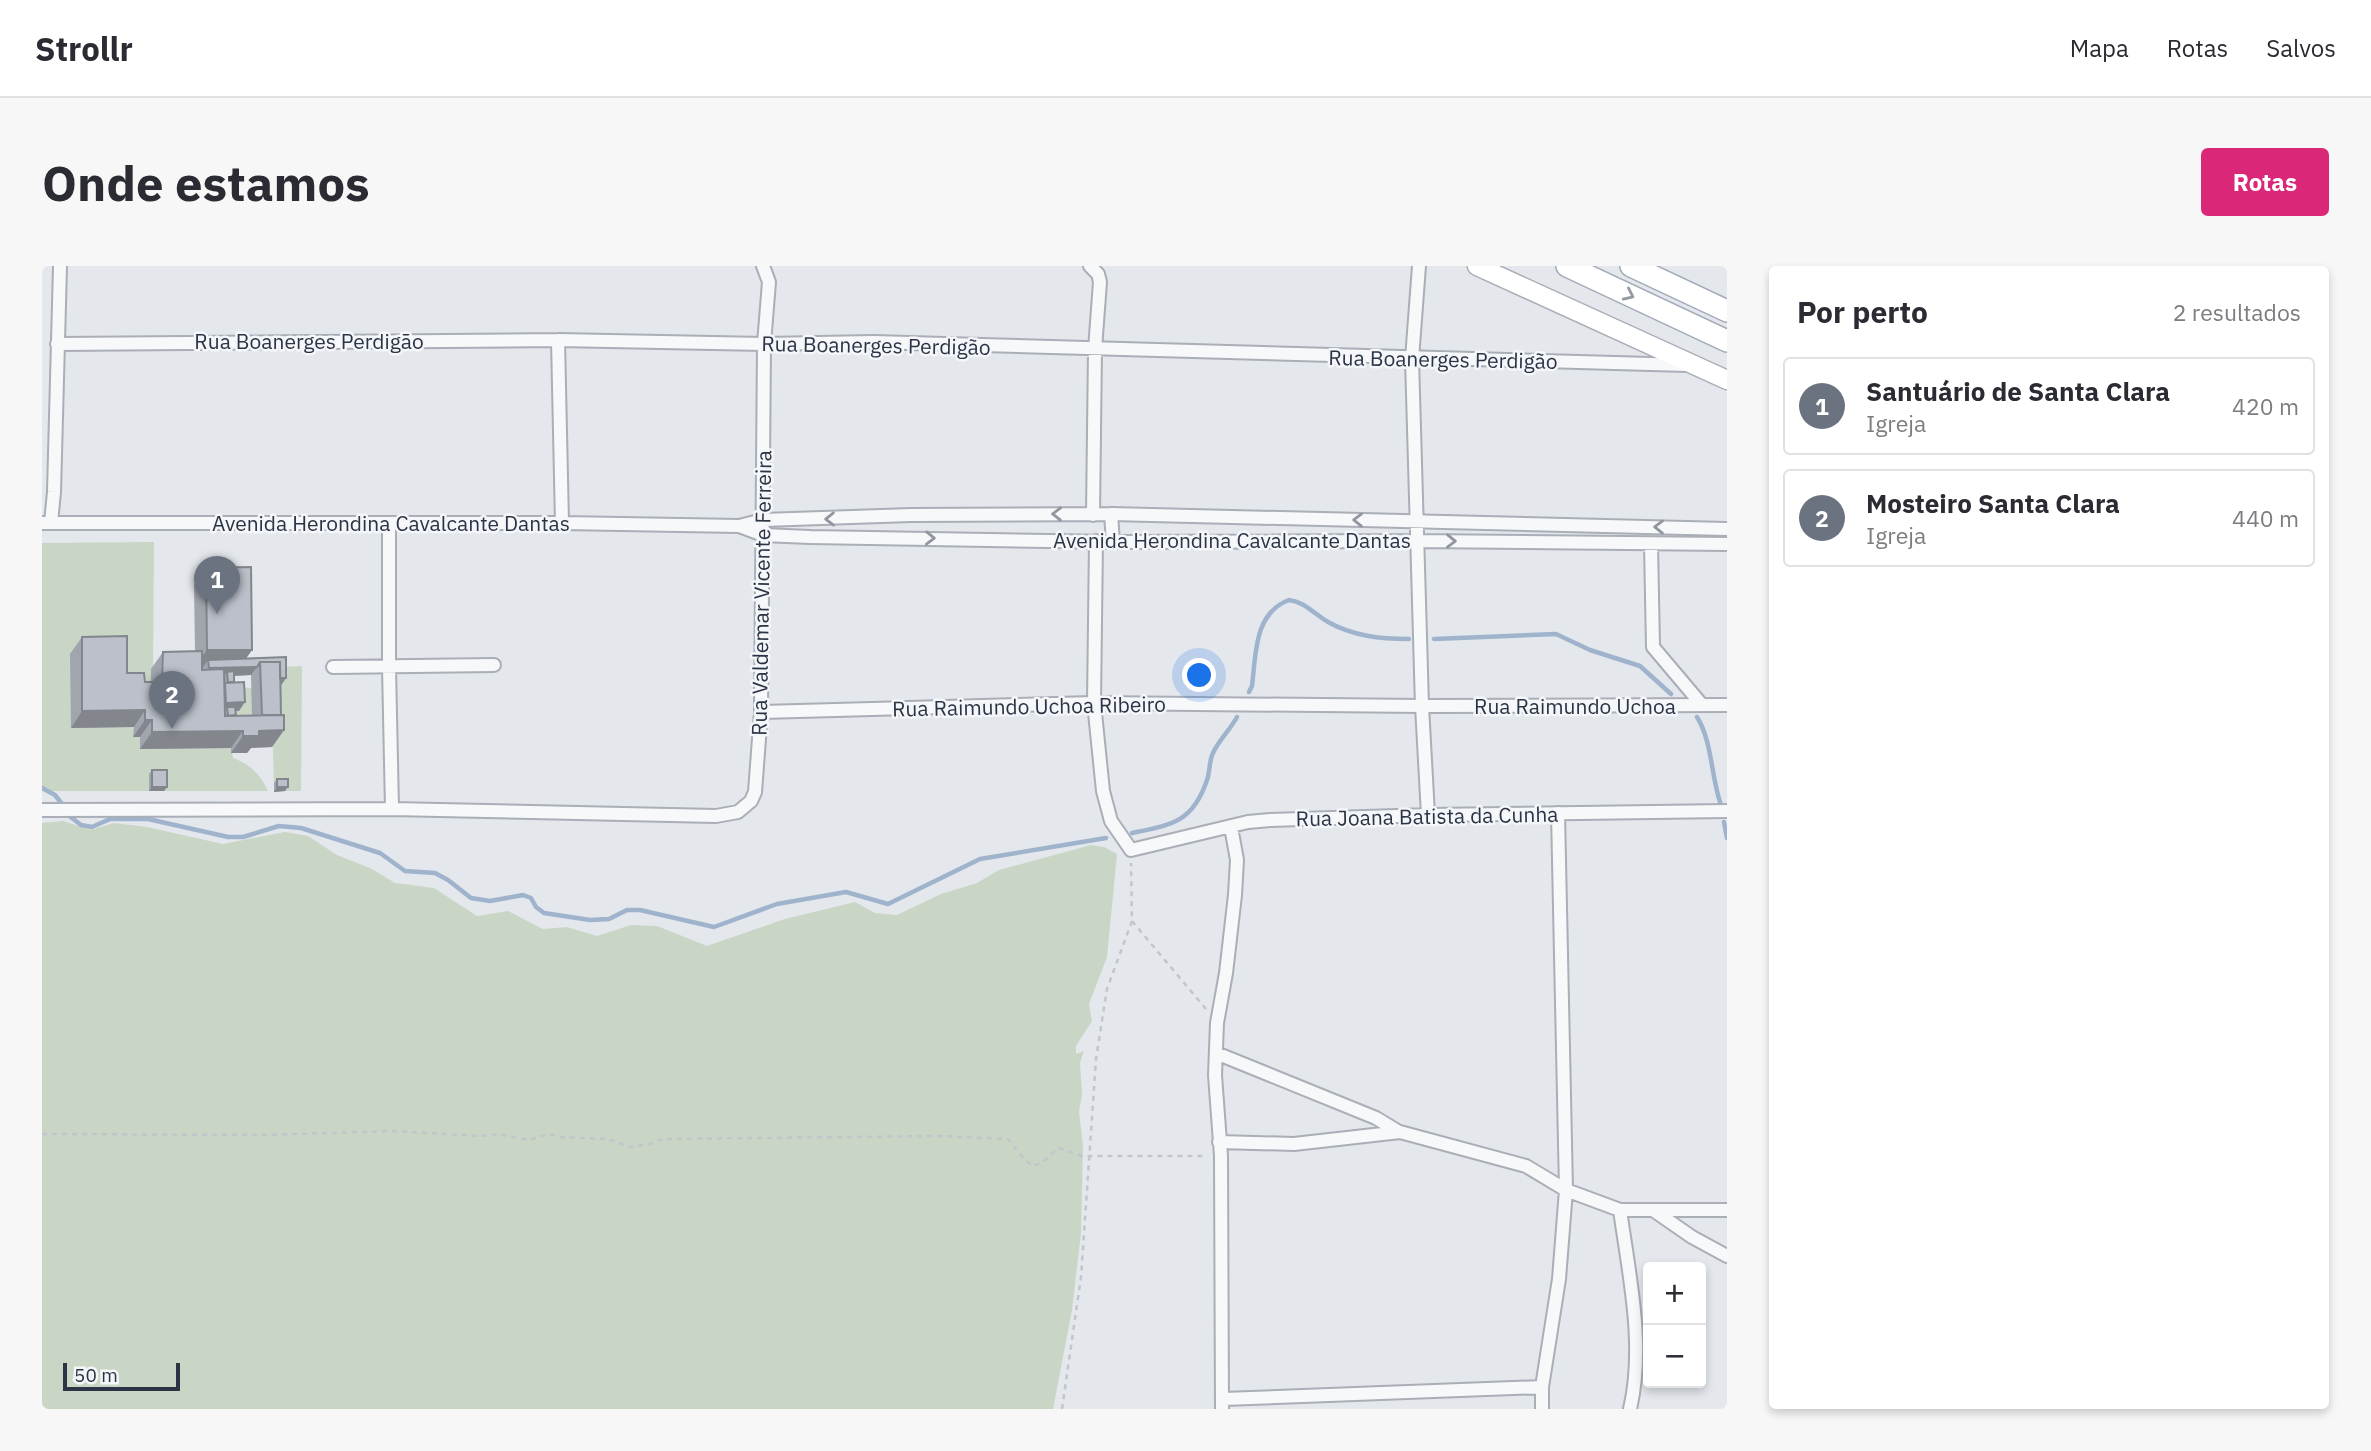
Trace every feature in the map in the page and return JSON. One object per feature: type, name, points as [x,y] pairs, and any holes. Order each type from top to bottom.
[{"type":"main road","points":[[1567,266],[1727,341]]},
{"type":"main road","points":[[1631,266],[1727,311]]},
{"type":"street","points":[[47,523],[54,492],[60,266]]},
{"type":"street","name":"Rua Valdemar Vicente Ferreira","points":[[392,809],[716,816],[738,812],[751,801],[755,792],[761,712],[764,344],[769,282],[763,266]]},
{"type":"street","points":[[1419,266],[1412,359],[1422,706],[1428,815]]},
{"type":"street","points":[[1477,266],[1727,380]]},
{"type":"street","points":[[1092,267],[1100,282],[1095,349],[1093,515]]},
{"type":"street","points":[[558,340],[562,523]]},
{"type":"street","name":"Rua Boanerges Perdigão","points":[[57,344],[558,340],[764,344],[873,342],[1694,365]]},
{"type":"street","points":[[1111,514],[1113,541]]},
{"type":"street","name":"Avenida Herondina Cavalcante Dantas","points":[[47,523],[562,523],[739,526],[763,520],[911,515],[1111,514],[1727,529]]},
{"type":"street","points":[[42,810],[392,809],[389,524]]},
{"type":"street","name":"Avenida Herondina Cavalcante Dantas","points":[[739,526],[763,535],[1096,541],[1727,544]]},
{"type":"street","points":[[1096,541],[1094,703],[1105,807],[1117,832],[1131,850]]},
{"type":"street","points":[[1651,544],[1653,647],[1702,705]]},
{"type":"street","points":[[333,667],[494,665]]},
{"type":"street","name":"Rua Raimundo Uchoa Ribeiro","points":[[761,712],[1094,703],[1422,706]]},
{"type":"street","name":"Rua Raimundo Uchoa","points":[[1422,706],[1727,705]]},
{"type":"street","name":"Rua Joana Batista da Cunha","points":[[1131,850],[1248,822],[1270,820],[1727,811]]},
{"type":"street","points":[[1542,1409],[1542,1387],[1559,1279],[1566,1190],[1558,813]]},
{"type":"street","points":[[1231,827],[1237,860],[1236,895],[1217,1023],[1215,1075],[1220,1156],[1223,1404],[1542,1387]]},
{"type":"street","points":[[1216,1054],[1376,1118],[1399,1132],[1526,1166],[1566,1190],[1620,1210],[1727,1209]]},
{"type":"street","points":[[1219,1142],[1294,1144],[1399,1132]]},
{"type":"street","points":[[1620,1210],[1637,1356],[1630,1409]]},
{"type":"street","points":[[1653,1210],[1692,1237],[1727,1256]]},
{"type":"path","points":[[1062,1409],[1081,1277],[1087,1156],[1096,1059],[1107,989],[1132,921],[1131,850]]},
{"type":"path","points":[[1132,921],[1217,1023]]},
{"type":"path","points":[[42,1134],[264,1135],[392,1131],[480,1136],[498,1134],[529,1140],[548,1134],[608,1139],[629,1147],[662,1139],[939,1136],[1008,1139],[1033,1166],[1043,1162],[1058,1148],[1087,1156],[1220,1156]]},
{"type":"green space","points":[[154,542],[151,699],[71,728],[134,727],[134,737],[140,737],[140,749],[231,748],[233,758],[254,771],[268,791],[164,791],[150,775],[149,791],[42,791],[42,543]]},
{"type":"green space","points":[[302,666],[301,791],[285,791],[285,783],[274,783],[271,687],[280,667]]},
{"type":"green space","points":[[231,687],[252,688],[253,727],[233,728]]},
{"type":"green space","points":[[63,821],[91,830],[114,823],[147,827],[223,844],[285,832],[308,836],[337,855],[372,869],[395,883],[434,888],[477,916],[508,911],[543,929],[567,927],[597,936],[631,925],[657,926],[707,946],[785,919],[855,902],[875,913],[897,915],[941,894],[977,883],[999,870],[1091,845],[1104,847],[1117,854],[1107,957],[1089,1004],[1092,1021],[1076,1046],[1076,1054],[1084,1051],[1080,1063],[1082,1095],[1079,1112],[1083,1146],[1081,1233],[1072,1310],[1053,1409],[42,1409],[42,823]]},
{"type":"building","points":[[251,567],[252,650],[207,650],[206,568]]},
{"type":"building","points":[[127,636],[127,673],[144,673],[145,682],[162,682],[163,652],[202,651],[202,670],[224,669],[225,716],[284,715],[284,730],[259,731],[259,736],[243,736],[243,731],[152,732],[152,720],[145,720],[145,710],[82,711],[82,637]]},
{"type":"building","points":[[286,657],[286,678],[280,678],[280,662],[260,662],[257,667],[209,668],[208,660]]},
{"type":"building","points":[[260,662],[280,662],[281,715],[262,715]]},
{"type":"building","points":[[234,671],[234,682],[228,682],[227,672]]},
{"type":"building","points":[[244,682],[245,702],[226,703],[225,683]]},
{"type":"building","points":[[227,707],[235,707],[236,715],[228,716]]},
{"type":"building","points":[[152,770],[167,770],[167,787],[152,787]]},
{"type":"building","points":[[277,779],[288,779],[288,787],[277,787]]},
{"type":"waterway","points":[[1249,692],[1263,624],[1269,614],[1289,600],[1300,603],[1347,631],[1377,637],[1409,639]]},
{"type":"waterway","points":[[1434,639],[1556,634],[1590,650],[1640,666],[1671,694]]},
{"type":"waterway","points":[[1132,833],[1170,824],[1188,813],[1201,794],[1213,753],[1237,717]]},
{"type":"waterway","points":[[1697,717],[1706,737],[1720,802]]},
{"type":"waterway","points":[[42,788],[55,795],[62,804]]},
{"type":"waterway","points":[[68,815],[81,825],[92,827],[110,819],[148,819],[228,837],[243,837],[279,826],[301,828],[380,853],[405,871],[435,873],[471,898],[490,901],[523,895],[531,898],[536,907],[544,913],[590,920],[609,919],[627,910],[640,910],[714,927],[777,904],[846,892],[888,904],[980,859],[1106,838]]},
{"type":"waterway","points":[[1724,822],[1727,838]]},
{"type":"place","name":"Santuário de Santa Clara","points":[[217,614]]},
{"type":"place","name":"Mosteiro Santa Clara","points":[[172,729]]}]
